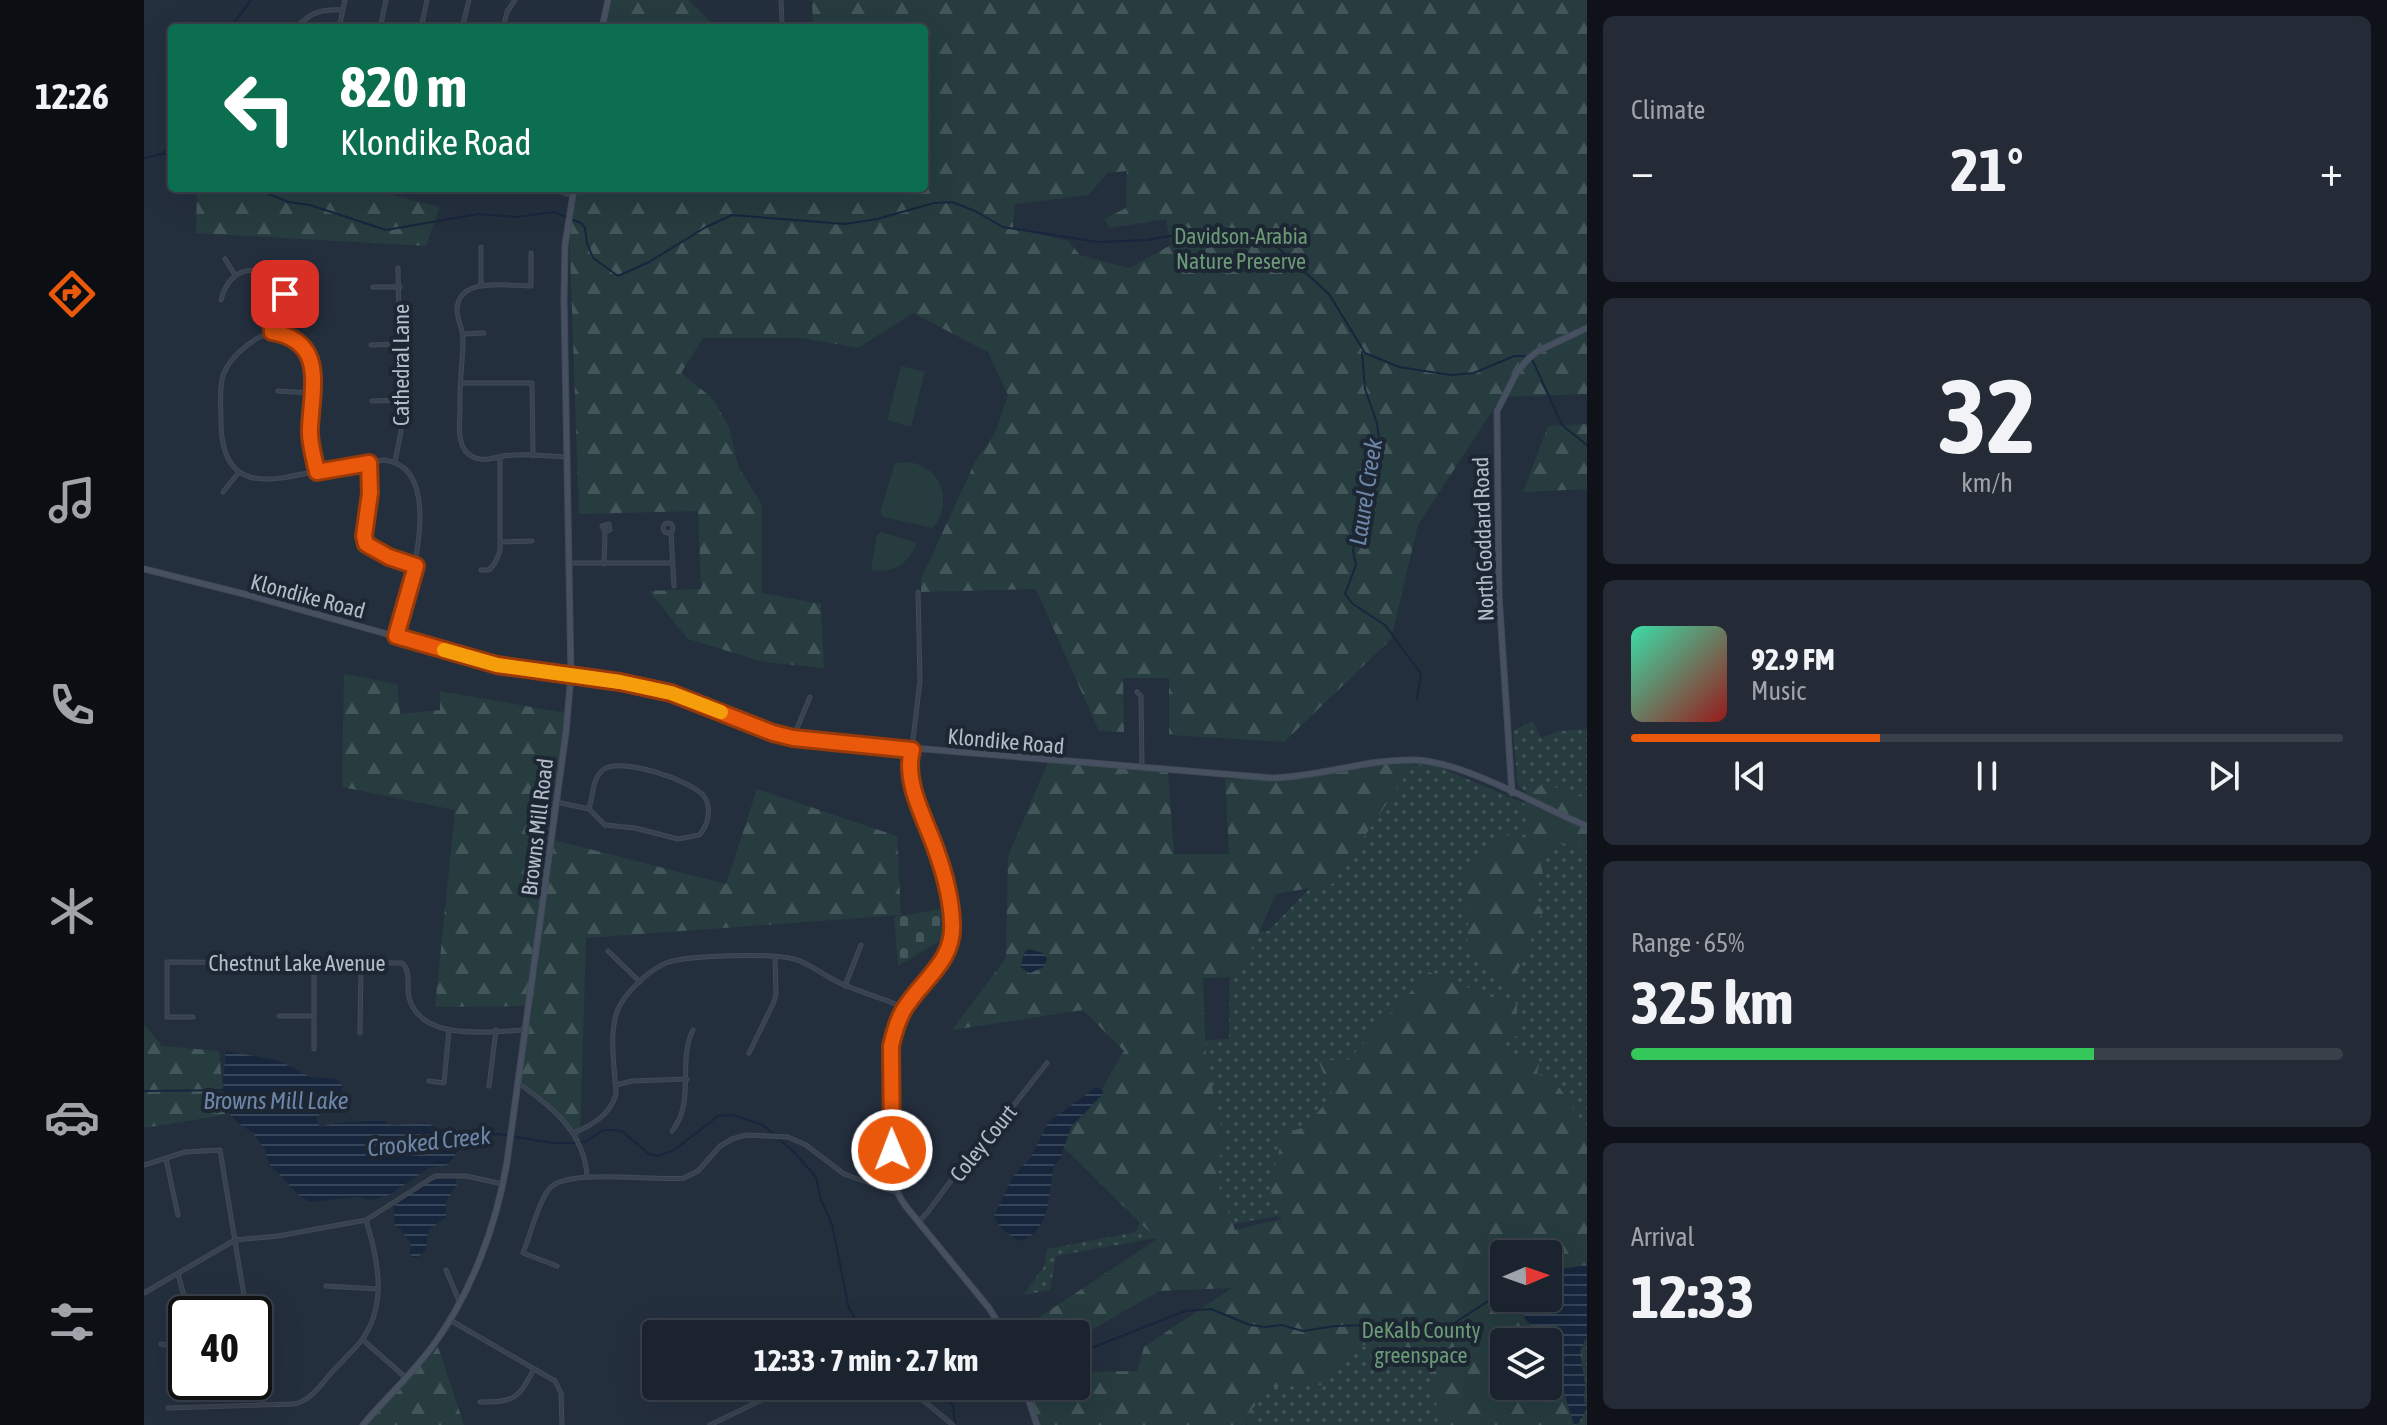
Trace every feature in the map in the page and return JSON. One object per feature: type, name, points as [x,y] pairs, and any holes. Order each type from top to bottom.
[{"type":"main road","points":[[603,24],[608,0]]},
{"type":"main road","name":"Browns Mill Road","points":[[363,1425],[430,1349],[460,1303],[491,1228],[503,1184],[526,1030],[571,675],[564,301],[565,245],[574,192]]},
{"type":"main road","name":"North Goddard Road","points":[[1512,793],[1499,595],[1497,411],[1517,372],[1529,358],[1587,328]]},
{"type":"main road","name":"Klondike Road","points":[[144,569],[497,665],[671,693],[793,738],[1272,778],[1313,775],[1378,762],[1418,760],[1456,768],[1587,826]]},
{"type":"main road","points":[[912,750],[910,770],[914,790],[938,854],[953,932],[943,960],[904,1008],[891,1046],[892,1160],[898,1193],[996,1320]]},
{"type":"main road","points":[[1029,1400],[1037,1425]]},
{"type":"street","points":[[340,24],[345,0]]},
{"type":"street","points":[[381,24],[386,0]]},
{"type":"street","points":[[422,24],[427,0]]},
{"type":"street","points":[[463,24],[469,0]]},
{"type":"street","points":[[504,24],[515,0]]},
{"type":"street","points":[[781,0],[782,21]]},
{"type":"street","points":[[300,24],[310,14],[320,10],[342,10]]},
{"type":"street","points":[[558,192],[573,196]]},
{"type":"street","points":[[481,247],[481,286]]},
{"type":"street","points":[[464,292],[481,286],[531,286],[531,253]]},
{"type":"street","points":[[225,259],[235,275]]},
{"type":"street","name":"Cathedral Lane","points":[[395,461],[401,437],[398,268]]},
{"type":"street","points":[[221,300],[223,290],[235,275],[246,271],[265,272],[280,284],[285,294]]},
{"type":"street","points":[[272,332],[271,313],[285,294],[295,288],[311,286]]},
{"type":"street","points":[[373,287],[400,287]]},
{"type":"street","points":[[460,288],[464,292]]},
{"type":"street","points":[[464,292],[457,311],[463,334],[460,390],[462,446],[476,458],[565,457]]},
{"type":"street","points":[[317,472],[309,431],[312,367],[307,349],[300,341],[272,332],[249,343],[225,368],[221,383],[221,444],[226,457],[239,472],[259,481],[395,461],[413,480],[418,498],[416,566],[396,636]]},
{"type":"street","points":[[463,334],[484,333]]},
{"type":"street","points":[[371,345],[400,344]]},
{"type":"street","points":[[462,383],[532,383],[533,456]]},
{"type":"street","points":[[278,391],[312,393]]},
{"type":"street","points":[[372,401],[401,400]]},
{"type":"street","points":[[481,570],[489,570],[499,555],[500,458]]},
{"type":"street","points":[[369,463],[366,544],[389,557],[416,566]]},
{"type":"street","points":[[223,492],[239,472]]},
{"type":"street","points":[[604,564],[605,532]]},
{"type":"street","points":[[671,532],[674,586]]},
{"type":"street","points":[[500,542],[532,541]]},
{"type":"street","points":[[568,563],[672,563]]},
{"type":"street","points":[[912,750],[920,681],[918,592]]},
{"type":"street","points":[[1137,692],[1141,696],[1142,766]]},
{"type":"street","points":[[793,738],[810,697]]},
{"type":"street","points":[[556,802],[589,809],[605,825],[635,828],[678,839],[699,835],[706,825],[707,802],[699,792],[646,769],[606,765],[595,780],[589,809]]},
{"type":"street","points":[[845,986],[861,945]]},
{"type":"street","points":[[608,951],[641,982]]},
{"type":"street","points":[[573,1133],[590,1126],[610,1110],[616,1094],[616,1017],[623,1001],[657,968],[679,960],[775,957],[805,963],[845,986],[881,996],[904,1008]]},
{"type":"street","points":[[749,1053],[776,995],[775,957]]},
{"type":"street","name":"Chestnut Lake Avenue","points":[[193,1017],[167,1017],[167,962],[405,965],[408,993],[414,1008],[430,1023],[449,1030]]},
{"type":"street","points":[[314,964],[314,1049]]},
{"type":"street","points":[[360,1033],[361,964]]},
{"type":"street","points":[[279,1016],[314,1016]]},
{"type":"street","points":[[429,1081],[444,1083],[449,1030],[526,1030]]},
{"type":"street","points":[[489,1086],[496,1030]]},
{"type":"street","points":[[672,1131],[683,1111],[686,1052],[693,1030]]},
{"type":"street","name":"Coley Court","points":[[918,1222],[987,1132],[1010,1110],[1047,1063]]},
{"type":"street","points":[[616,1085],[632,1081],[687,1079]]},
{"type":"street","points":[[517,1082],[561,1116],[584,1153],[587,1177]]},
{"type":"street","points":[[557,1266],[523,1253],[547,1191],[561,1181],[587,1177],[684,1178],[698,1171],[727,1141],[736,1137],[752,1135],[797,1140],[844,1174],[898,1193]]},
{"type":"street","points":[[144,1165],[185,1152],[220,1150],[244,1296]]},
{"type":"street","points":[[166,1159],[178,1215]]},
{"type":"street","points":[[144,1293],[235,1240],[278,1236],[366,1220],[435,1176],[466,1176],[503,1184]]},
{"type":"street","points":[[168,1408],[304,1401],[362,1339],[373,1316],[379,1270],[366,1220]]},
{"type":"street","points":[[446,1270],[460,1303]]},
{"type":"street","points":[[178,1274],[184,1296]]},
{"type":"street","points":[[326,1286],[378,1289]]},
{"type":"street","points":[[450,1320],[558,1385],[562,1425]]},
{"type":"street","points":[[362,1339],[405,1377]]},
{"type":"street","points":[[161,1344],[168,1345]]},
{"type":"street","points":[[480,1402],[514,1399],[534,1369]]},
{"type":"street","points":[[262,1400],[263,1404]]},
{"type":"street","points":[[710,1425],[761,1400]]},
{"type":"street","points":[[923,1400],[953,1425]]},
{"type":"green space","points":[[612,0],[688,0],[713,24],[607,24]]},
{"type":"green space","name":"Davidson-Arabia Nature Preserve","points":[[812,0],[1587,0],[1587,394],[1501,397],[1418,525],[1391,639],[1284,742],[1169,735],[1169,678],[1123,678],[1124,732],[1099,731],[1036,589],[921,592],[921,579],[975,462],[995,433],[1008,395],[988,352],[913,313],[858,348],[803,338],[703,338],[681,373],[712,398],[729,427],[738,466],[762,505],[762,593],[821,604],[824,668],[764,662],[688,639],[649,591],[701,589],[698,511],[579,514],[569,222],[574,192],[928,192],[928,24],[813,24]],"holes":[[[1127,171],[1126,208],[1104,219],[1110,228],[1166,219],[1171,245],[1129,268],[1080,255],[1068,241],[1013,228],[1015,204],[1088,195],[1108,173]]]},
{"type":"green space","points":[[197,192],[381,192],[440,207],[426,246],[196,233]]},
{"type":"green space","points":[[901,366],[925,372],[911,427],[887,420]]},
{"type":"green space","points":[[1587,424],[1587,489],[1523,492],[1548,426]]},
{"type":"green space","points":[[909,462],[930,471],[941,488],[942,508],[933,528],[883,517],[880,512],[895,463]]},
{"type":"green space","points":[[881,532],[917,543],[899,566],[871,570],[877,535]]},
{"type":"green space","points":[[344,674],[397,684],[400,714],[440,710],[440,691],[571,714],[554,840],[726,884],[757,789],[897,836],[901,915],[586,938],[580,1138],[548,1102],[520,1080],[533,1006],[435,1007],[455,810],[342,787]]},
{"type":"green space","points":[[1533,721],[1541,738],[1560,731],[1587,729],[1587,820],[1531,797],[1518,785],[1513,731]]},
{"type":"green space","name":"DeKalb County greenspace","points":[[1048,762],[1168,771],[1174,854],[1229,854],[1225,779],[1308,776],[1370,762],[1415,762],[1332,884],[1276,894],[1239,977],[1203,978],[1206,1061],[1223,1134],[1217,1181],[1235,1230],[1282,1219],[1269,1187],[1284,1133],[1306,1127],[1332,1095],[1318,1060],[1348,1060],[1429,972],[1517,1004],[1517,1017],[1525,1038],[1505,1034],[1502,1050],[1512,1055],[1533,1055],[1540,1061],[1537,1073],[1559,1087],[1587,1128],[1587,1265],[1562,1269],[1562,1240],[1490,1240],[1490,1312],[1525,1312],[1524,1318],[1534,1328],[1490,1328],[1490,1400],[1562,1400],[1562,1387],[1574,1425],[1436,1425],[1439,1416],[1427,1360],[1392,1355],[1378,1342],[1358,1347],[1344,1355],[1323,1385],[1271,1387],[1247,1415],[1246,1425],[1038,1425],[1029,1400],[1090,1400],[1090,1372],[1137,1371],[1144,1347],[1232,1288],[1159,1291],[1090,1331],[1090,1320],[1035,1320],[1157,1239],[1063,1147],[1070,1128],[1092,1106],[1124,1051],[1083,1010],[952,1030],[1006,958],[1008,856]]},
{"type":"green space","name":"DeKalb County greenspace","points":[[1432,764],[1587,830],[1587,1425],[1247,1425],[1245,1284],[1285,1219],[1277,1216],[1056,1256],[1050,1290],[1023,1295],[1044,1267],[1047,1249],[1136,1232],[1139,1224],[1138,1044],[1229,1039],[1230,934],[1268,931],[1347,850],[1357,768]]},
{"type":"green space","points":[[1543,783],[1587,799],[1587,846],[1557,843],[1548,852],[1538,855],[1543,874],[1534,898],[1543,912],[1525,958],[1514,974],[1520,994],[1503,987],[1482,963],[1467,952],[1464,872],[1508,835],[1527,838],[1524,801]]},
{"type":"green space","points":[[948,908],[950,935],[898,966],[894,917]]},
{"type":"green space","points":[[144,1024],[162,1046],[219,1051],[225,1115],[144,1128]]},
{"type":"green space","points":[[438,1347],[464,1425],[367,1425]]},
{"type":"water","points":[[1029,949],[1043,953],[1047,959],[1044,967],[1030,973],[1020,967]]},
{"type":"water","name":"Browns Mill Lake","points":[[226,1051],[280,1061],[310,1077],[337,1079],[343,1087],[316,1118],[320,1127],[368,1121],[384,1121],[392,1125],[427,1123],[456,1137],[460,1148],[448,1165],[429,1168],[389,1195],[372,1200],[356,1197],[310,1202],[269,1164],[265,1150],[253,1133],[225,1109],[223,1080]]},
{"type":"water","points":[[1095,1088],[1102,1089],[1103,1094],[1072,1125],[1060,1159],[1054,1165],[1043,1220],[1038,1229],[1020,1241],[1004,1231],[994,1216],[1012,1178],[1031,1157],[1048,1122]]},
{"type":"water","points":[[449,1177],[456,1179],[457,1185],[446,1201],[446,1217],[428,1231],[426,1250],[418,1257],[412,1257],[411,1243],[395,1227],[394,1207],[419,1187]]},
{"type":"water","points":[[1587,1265],[1587,1336],[1580,1351],[1587,1408],[1579,1423],[1574,1425],[1562,1387],[1562,1328],[1534,1328],[1524,1318],[1525,1312],[1562,1312],[1562,1269]]},
{"type":"waterway","points":[[233,24],[251,0]]},
{"type":"waterway","points":[[144,158],[162,154],[168,149]]},
{"type":"waterway","points":[[163,154],[168,154]]},
{"type":"waterway","points":[[265,192],[288,202],[310,205],[386,230],[478,214],[515,217],[554,212],[581,223],[593,258],[618,276],[732,215],[845,224],[877,219],[934,203],[952,202],[1003,227],[1098,242],[1147,240],[1216,228],[1247,230],[1275,245],[1329,294],[1365,353],[1399,367],[1451,375],[1474,373],[1514,356],[1527,356]]},
{"type":"waterway","name":"Laurel Creek","points":[[1362,352],[1365,389],[1379,439],[1361,492],[1364,516],[1355,538],[1353,551],[1356,565],[1345,594],[1353,604],[1385,625],[1421,674],[1417,699]]},
{"type":"waterway","points":[[1532,359],[1562,425],[1587,445]]},
{"type":"waterway","name":"Crooked Creek","points":[[144,1091],[227,1090]]},
{"type":"waterway","name":"Crooked Creek","points":[[456,1137],[498,1134],[553,1143],[576,1143],[587,1141],[603,1130],[613,1130],[622,1131],[649,1154],[658,1156],[674,1150],[718,1116],[733,1115],[763,1125],[793,1151],[816,1177],[821,1200],[832,1224],[848,1305],[857,1320]]},
{"type":"waterway","points":[[1090,1348],[1185,1311],[1211,1309],[1250,1325],[1266,1327],[1281,1325],[1303,1331],[1373,1325],[1427,1333],[1448,1327],[1490,1300]]},
{"type":"waterway","name":"Crooked Creek","points":[[948,1400],[953,1405],[955,1424]]},
{"type":"slow traffic","points":[[444,650],[497,665],[620,682],[671,693],[721,712]]},
{"type":"route","points":[[285,294],[273,307],[270,320],[272,332],[300,341],[311,357],[309,431],[317,472],[369,463],[366,544],[373,551],[416,566],[396,636],[497,665],[620,682],[671,693],[793,738],[912,750],[910,770],[914,790],[938,854],[953,932],[943,960],[904,1008],[894,1032],[891,1046],[892,1150]]}]
